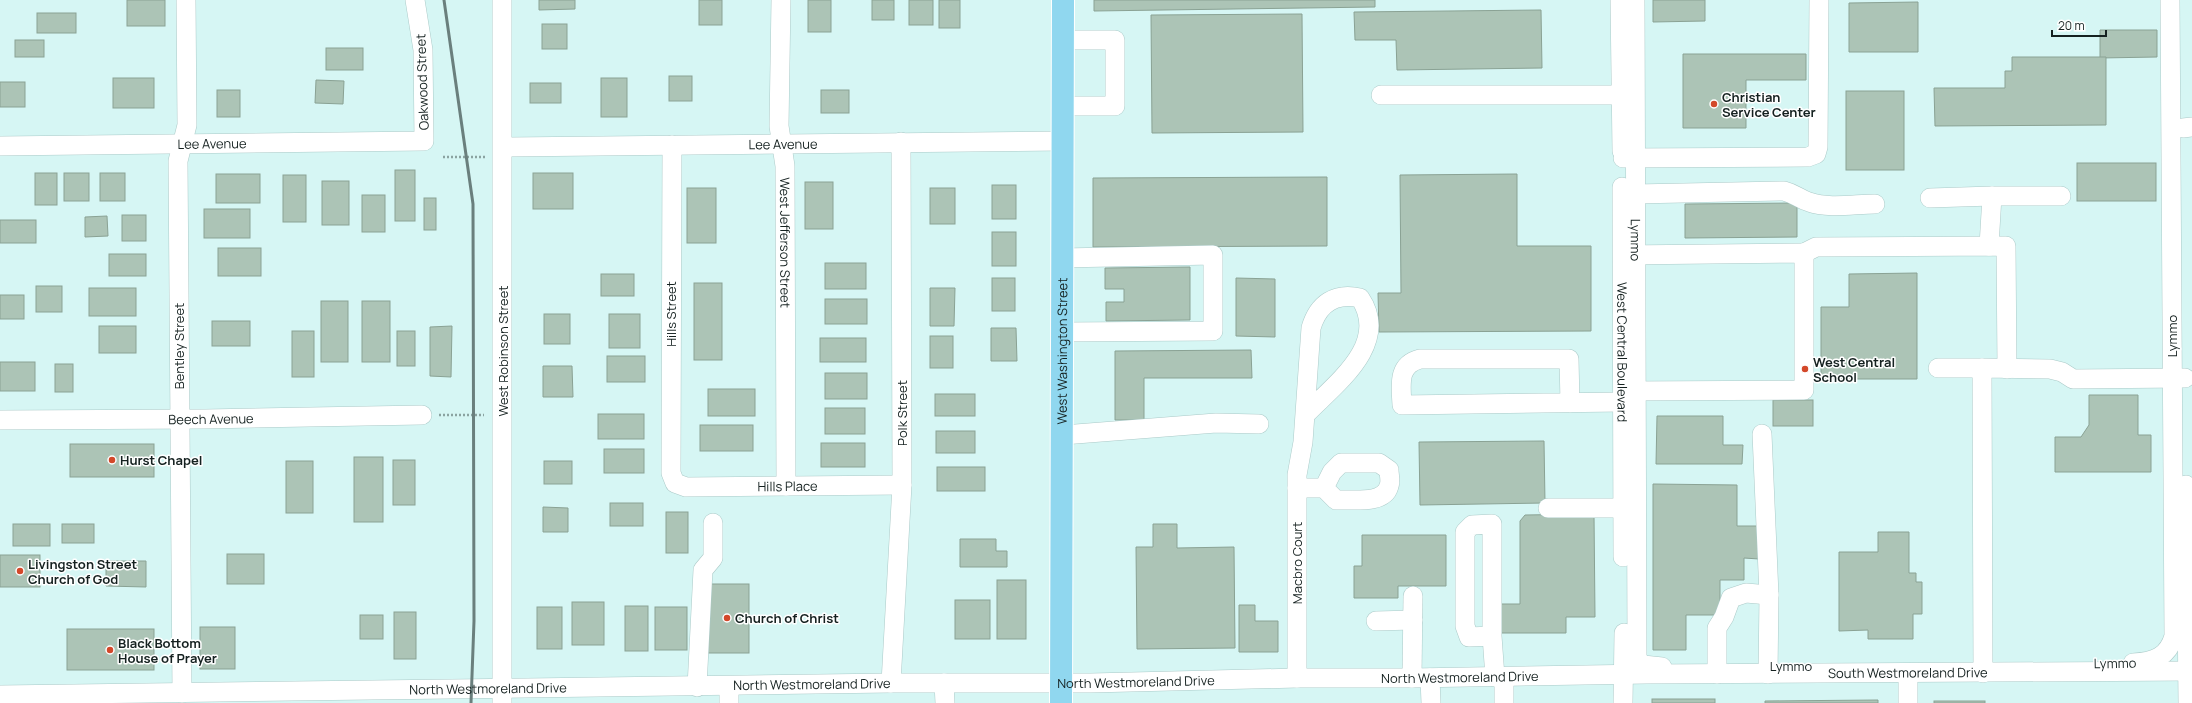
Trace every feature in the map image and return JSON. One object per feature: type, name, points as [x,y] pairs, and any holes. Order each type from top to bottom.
[{"type":"main road","name":"West Washington Street","points":[[1061,693],[1063,435],[1063,0]]},
{"type":"street","name":"Bentley Street","points":[[182,693],[178,161],[187,125],[186,0]]},
{"type":"street","name":"Oakwood Street","points":[[415,0],[423,50],[424,141]]},
{"type":"street","name":"West Robinson Street","points":[[502,0],[495,152],[502,696]]},
{"type":"street","name":"West Jefferson Street","points":[[781,0],[779,126],[785,174],[786,486]]},
{"type":"street","name":"West Central Boulevard","points":[[1620,0],[1621,95],[1628,158],[1629,254],[1627,395],[1623,508],[1623,703]]},
{"type":"street","name":"Lymmo","points":[[1629,254],[1635,194],[1628,158],[1635,0]]},
{"type":"street","points":[[1628,158],[1808,157],[1816,154],[1818,147],[1819,0]]},
{"type":"street","name":"Lymmo","points":[[1768,670],[1983,669],[2144,662],[2159,658],[2169,649],[2174,636],[2179,378],[2170,0]]},
{"type":"street","points":[[2182,0],[2188,127],[2179,378],[2190,672],[2188,703]]},
{"type":"street","points":[[1062,106],[1115,106],[1115,40],[1063,40]]},
{"type":"street","points":[[1381,95],[1621,95]]},
{"type":"street","name":"Lee Avenue","points":[[0,146],[424,141]]},
{"type":"street","name":"Lee Avenue","points":[[495,152],[672,145],[1062,141]]},
{"type":"street","name":"Polk Street","points":[[891,684],[902,485],[902,142]]},
{"type":"street","name":"Hills Street","points":[[672,145],[671,474],[675,483]]},
{"type":"street","points":[[1635,194],[1784,192],[1797,194],[1808,202],[1821,204],[1875,204]]},
{"type":"street","points":[[1989,246],[1992,196]]},
{"type":"street","points":[[1930,198],[2061,196]]},
{"type":"street","points":[[1629,254],[1804,253],[1816,247],[2006,246],[2007,369]]},
{"type":"street","points":[[1570,403],[1569,359],[1420,359],[1413,361],[1403,369],[1401,374],[1402,405],[1570,403],[1627,395],[1804,390],[1804,253]]},
{"type":"street","points":[[1062,258],[1213,255],[1213,331],[1063,332]]},
{"type":"street","name":"Macbro Court","points":[[1297,678],[1296,475],[1302,449],[1306,414],[1311,328],[1314,316],[1327,301],[1338,296],[1349,295],[1360,298],[1369,315],[1369,334],[1365,348],[1357,360],[1306,414]]},
{"type":"street","points":[[1938,368],[2054,370],[2073,379],[2179,378]]},
{"type":"street","points":[[1982,368],[1983,669]]},
{"type":"street","points":[[1627,395],[1637,659],[1640,663],[1647,666],[1717,670],[1717,628],[1724,617],[1731,598],[1746,593],[1769,595]]},
{"type":"street","name":"Beech Avenue","points":[[0,420],[422,415]]},
{"type":"street","points":[[1063,435],[1216,423],[1259,424]]},
{"type":"street","points":[[1762,434],[1769,595],[1768,670]]},
{"type":"street","name":"Hills Place","points":[[675,483],[686,487],[902,485]]},
{"type":"street","points":[[1296,488],[1324,488]]},
{"type":"street","points":[[1548,508],[1623,508]]},
{"type":"street","points":[[697,687],[703,570],[713,558],[713,523]]},
{"type":"street","points":[[1492,636],[1470,637],[1465,626],[1465,532],[1472,525],[1492,524],[1492,636],[1504,703]]},
{"type":"street","points":[[1413,596],[1413,620],[1421,678],[1430,703]]},
{"type":"street","points":[[1376,621],[1413,620]]},
{"type":"street","name":"South Westmoreland Drive","points":[[1623,675],[1717,670],[1908,674],[1983,669],[2190,672]]},
{"type":"street","points":[[1908,674],[1908,703]]},
{"type":"street","name":"North Westmoreland Drive","points":[[0,695],[182,693],[218,698],[502,696],[697,687],[729,695],[891,684],[944,683],[1061,693],[1297,678],[1623,675]]},
{"type":"street","points":[[944,683],[945,703]]},
{"type":"path","points":[[443,157],[495,152]]},
{"type":"path","points":[[460,415],[483,415]]},
{"type":"building","points":[[127,0],[165,0],[165,26],[127,26]]},
{"type":"building","points":[[539,0],[575,0],[575,9],[539,10]]},
{"type":"building","points":[[699,0],[722,0],[722,25],[699,25]]},
{"type":"building","points":[[808,0],[831,0],[831,32],[808,32]]},
{"type":"building","points":[[872,0],[894,0],[894,20],[872,20]]},
{"type":"building","points":[[909,0],[933,0],[933,25],[909,25]]},
{"type":"building","points":[[939,0],[960,0],[960,28],[939,28]]},
{"type":"building","points":[[1094,0],[1375,0],[1375,7],[1094,11]]},
{"type":"building","points":[[1653,0],[1705,0],[1705,21],[1653,22]]},
{"type":"building","points":[[1918,2],[1918,52],[1849,52],[1849,3]]},
{"type":"building","points":[[1541,10],[1542,68],[1397,70],[1396,40],[1355,40],[1354,12]]},
{"type":"building","points":[[37,13],[76,13],[76,33],[37,33]]},
{"type":"building","points":[[1302,14],[1303,132],[1152,133],[1151,15]]},
{"type":"building","points":[[542,24],[567,24],[567,49],[542,49]]},
{"type":"building","points":[[2100,30],[2157,30],[2157,57],[2100,58]]},
{"type":"building","points":[[15,40],[44,40],[44,57],[15,57]]},
{"type":"building","points":[[326,48],[363,48],[363,70],[326,70]]},
{"type":"building","name":"Christian Service Center","points":[[1683,54],[1806,54],[1806,80],[1746,80],[1746,128],[1683,128]]},
{"type":"building","points":[[2012,57],[2106,57],[2106,125],[1935,126],[1934,88],[2005,88],[2005,71],[2012,71]]},
{"type":"building","points":[[669,76],[692,76],[692,101],[669,101]]},
{"type":"building","points":[[113,78],[154,78],[154,108],[113,108]]},
{"type":"building","points":[[601,78],[627,78],[627,117],[601,117]]},
{"type":"building","points":[[316,80],[344,81],[343,104],[315,103]]},
{"type":"building","points":[[0,82],[25,82],[25,107],[0,107]]},
{"type":"building","points":[[530,83],[561,83],[561,103],[530,103]]},
{"type":"building","points":[[217,90],[240,90],[240,117],[217,117]]},
{"type":"building","points":[[821,90],[849,90],[849,113],[821,113]]},
{"type":"building","points":[[1846,91],[1904,91],[1904,170],[1846,170]]},
{"type":"building","points":[[2077,163],[2156,163],[2156,201],[2077,201]]},
{"type":"building","points":[[395,170],[415,170],[415,221],[395,221]]},
{"type":"building","points":[[35,173],[57,173],[57,205],[35,205]]},
{"type":"building","points":[[64,173],[89,173],[89,201],[64,201]]},
{"type":"building","points":[[100,173],[125,173],[125,201],[100,201]]},
{"type":"building","points":[[533,173],[573,173],[573,209],[533,209]]},
{"type":"building","points":[[216,174],[260,174],[260,203],[216,203]]},
{"type":"building","points":[[1517,174],[1517,246],[1591,246],[1591,331],[1379,332],[1378,293],[1401,293],[1400,175]]},
{"type":"building","points":[[283,175],[306,175],[306,222],[283,222]]},
{"type":"building","points":[[1327,177],[1327,246],[1093,247],[1093,178]]},
{"type":"building","points":[[322,181],[349,181],[349,225],[322,225]]},
{"type":"building","points":[[805,182],[833,182],[833,229],[805,229]]},
{"type":"building","points":[[992,185],[1016,185],[1016,219],[992,219]]},
{"type":"building","points":[[687,188],[716,188],[716,243],[687,243]]},
{"type":"building","points":[[930,188],[955,188],[955,224],[930,224]]},
{"type":"building","points":[[362,195],[385,195],[385,232],[362,232]]},
{"type":"building","points":[[424,198],[436,198],[436,230],[424,230]]},
{"type":"building","points":[[1797,203],[1797,237],[1685,238],[1685,204]]},
{"type":"building","points":[[204,209],[250,209],[250,238],[204,238]]},
{"type":"building","points":[[122,215],[146,215],[146,241],[122,241]]},
{"type":"building","points":[[107,216],[108,236],[85,237],[85,217]]},
{"type":"building","points":[[0,220],[36,220],[36,243],[0,243]]},
{"type":"building","points":[[992,232],[1016,232],[1016,266],[992,266]]},
{"type":"building","points":[[218,248],[261,248],[261,276],[218,276]]},
{"type":"building","points":[[109,254],[146,254],[146,276],[109,276]]},
{"type":"building","points":[[825,263],[866,263],[866,289],[825,289]]},
{"type":"building","points":[[1190,267],[1190,320],[1106,321],[1106,302],[1124,302],[1124,289],[1105,289],[1105,268]]},
{"type":"building","points":[[1917,273],[1917,379],[1821,379],[1821,307],[1849,307],[1849,274]]},
{"type":"building","points":[[601,274],[634,274],[634,296],[601,296]]},
{"type":"building","points":[[992,278],[1015,278],[1015,311],[992,311]]},
{"type":"building","points":[[1236,278],[1275,279],[1275,337],[1236,336]]},
{"type":"building","points":[[694,283],[722,283],[722,360],[694,360]]},
{"type":"building","points":[[36,286],[62,286],[62,312],[36,312]]},
{"type":"building","points":[[89,288],[136,288],[136,316],[89,316]]},
{"type":"building","points":[[930,288],[955,288],[954,326],[930,326]]},
{"type":"building","points":[[0,295],[24,295],[24,319],[0,319]]},
{"type":"building","points":[[825,299],[867,299],[867,324],[825,324]]},
{"type":"building","points":[[321,301],[348,301],[348,362],[321,362]]},
{"type":"building","points":[[362,301],[390,301],[390,362],[362,362]]},
{"type":"building","points":[[544,314],[570,314],[570,344],[544,344]]},
{"type":"building","points":[[609,314],[640,314],[640,348],[609,348]]},
{"type":"building","points":[[212,321],[250,321],[250,346],[212,346]]},
{"type":"building","points":[[99,326],[136,326],[136,353],[99,353]]},
{"type":"building","points":[[452,326],[451,377],[430,376],[430,327]]},
{"type":"building","points":[[991,328],[1016,328],[1017,361],[991,361]]},
{"type":"building","points":[[292,331],[314,331],[314,377],[292,377]]},
{"type":"building","points":[[397,331],[415,331],[415,366],[397,366]]},
{"type":"building","points":[[930,336],[953,336],[953,368],[930,368]]},
{"type":"building","points":[[820,338],[866,338],[866,362],[820,362]]},
{"type":"building","points":[[1251,350],[1252,378],[1144,378],[1144,420],[1115,420],[1115,351]]},
{"type":"building","points":[[607,356],[645,356],[645,382],[607,382]]},
{"type":"building","points":[[0,362],[35,362],[35,391],[0,391]]},
{"type":"building","points":[[55,364],[73,364],[73,392],[55,392]]},
{"type":"building","points":[[543,366],[572,366],[573,397],[543,397]]},
{"type":"building","points":[[825,373],[867,373],[867,399],[825,399]]},
{"type":"building","points":[[708,389],[755,389],[755,416],[708,416]]},
{"type":"building","points":[[935,394],[975,394],[975,416],[935,416]]},
{"type":"building","points":[[2089,395],[2138,395],[2138,435],[2151,435],[2151,472],[2055,472],[2055,437],[2081,437],[2089,425]]},
{"type":"building","points":[[1773,400],[1813,400],[1813,426],[1773,426]]},
{"type":"building","points":[[825,408],[865,408],[865,434],[825,434]]},
{"type":"building","points":[[598,414],[644,414],[644,439],[598,439]]},
{"type":"building","points":[[1657,416],[1723,416],[1723,445],[1743,445],[1742,464],[1656,464]]},
{"type":"building","points":[[700,425],[753,425],[753,451],[700,451]]},
{"type":"building","points":[[936,431],[975,431],[975,453],[936,453]]},
{"type":"building","points":[[1544,441],[1545,503],[1420,505],[1419,442]]},
{"type":"building","points":[[821,443],[865,443],[865,467],[821,467]]},
{"type":"building","name":"Hurst Chapel","points":[[70,444],[154,444],[154,477],[70,477]]},
{"type":"building","points":[[604,449],[644,449],[644,473],[604,473]]},
{"type":"building","points":[[354,457],[383,457],[383,522],[354,522]]},
{"type":"building","points":[[393,460],[415,460],[415,505],[393,505]]},
{"type":"building","points":[[286,461],[313,461],[313,513],[286,513]]},
{"type":"building","points":[[544,461],[572,461],[572,484],[544,484]]},
{"type":"building","points":[[937,467],[985,467],[985,491],[937,491]]},
{"type":"building","points":[[1653,484],[1737,485],[1737,526],[1759,526],[1759,559],[1744,558],[1744,580],[1720,580],[1720,615],[1686,615],[1686,650],[1653,650]]},
{"type":"building","points":[[610,503],[643,503],[643,526],[610,526]]},
{"type":"building","points":[[543,507],[568,508],[568,532],[543,532]]},
{"type":"building","points":[[666,512],[688,512],[688,553],[666,553]]},
{"type":"building","points":[[1594,514],[1595,617],[1566,617],[1566,633],[1497,633],[1497,604],[1520,604],[1520,521],[1525,515]]},
{"type":"building","points":[[13,524],[50,524],[50,546],[13,546]]},
{"type":"building","points":[[62,524],[94,524],[94,543],[62,543]]},
{"type":"building","points":[[1153,524],[1177,524],[1177,548],[1234,547],[1235,648],[1137,649],[1136,547],[1153,547]]},
{"type":"building","points":[[1878,532],[1909,532],[1909,573],[1916,573],[1916,582],[1922,582],[1922,614],[1913,614],[1913,639],[1868,639],[1868,630],[1839,631],[1839,552],[1878,552]]},
{"type":"building","points":[[1362,535],[1446,535],[1446,586],[1398,586],[1398,598],[1354,598],[1354,566],[1362,566]]},
{"type":"building","points":[[960,539],[996,539],[996,551],[1007,551],[1007,567],[960,567]]},
{"type":"building","points":[[227,554],[264,554],[264,584],[227,584]]},
{"type":"building","name":"Livingston Street Church of God","points":[[0,555],[40,555],[40,587],[0,587]]},
{"type":"building","points":[[106,561],[146,561],[146,587],[106,586]]},
{"type":"building","points":[[997,580],[1026,580],[1026,639],[997,639]]},
{"type":"building","name":"Church of Christ","points":[[705,584],[749,584],[749,653],[705,653]]},
{"type":"building","points":[[955,600],[990,600],[990,639],[955,639]]},
{"type":"building","points":[[572,602],[604,602],[604,645],[572,645]]},
{"type":"building","points":[[1239,605],[1255,605],[1255,621],[1278,621],[1278,652],[1239,652]]},
{"type":"building","points":[[625,606],[648,606],[648,651],[625,651]]},
{"type":"building","points":[[537,607],[562,607],[562,649],[537,649]]},
{"type":"building","points":[[655,607],[687,607],[687,650],[655,650]]},
{"type":"building","points":[[394,612],[416,612],[416,659],[394,659]]},
{"type":"building","points":[[360,615],[383,615],[383,639],[360,639]]},
{"type":"building","points":[[200,627],[235,627],[235,669],[200,669]]},
{"type":"building","name":"Black Bottom House of Prayer","points":[[67,629],[154,629],[154,670],[67,670]]},
{"type":"building","points":[[1652,699],[1715,699],[1715,703],[1652,703]]},
{"type":"building","points":[[1878,700],[1878,703],[1765,703],[1765,701]]},
{"type":"building","points":[[1934,701],[1985,701],[1985,703],[1934,703]]},
{"type":"railway","points":[[444,0],[473,204],[474,621],[471,703]]},
{"type":"place","name":"Christian Service Center","points":[[1714,104]]},
{"type":"place","name":"West Central School","points":[[1805,369]]},
{"type":"place","name":"Hurst Chapel","points":[[112,460]]},
{"type":"place","name":"Livingston Street Church of God","points":[[20,571]]},
{"type":"place","name":"Church of Christ","points":[[727,618]]},
{"type":"place","name":"Black Bottom House of Prayer","points":[[110,650]]}]
